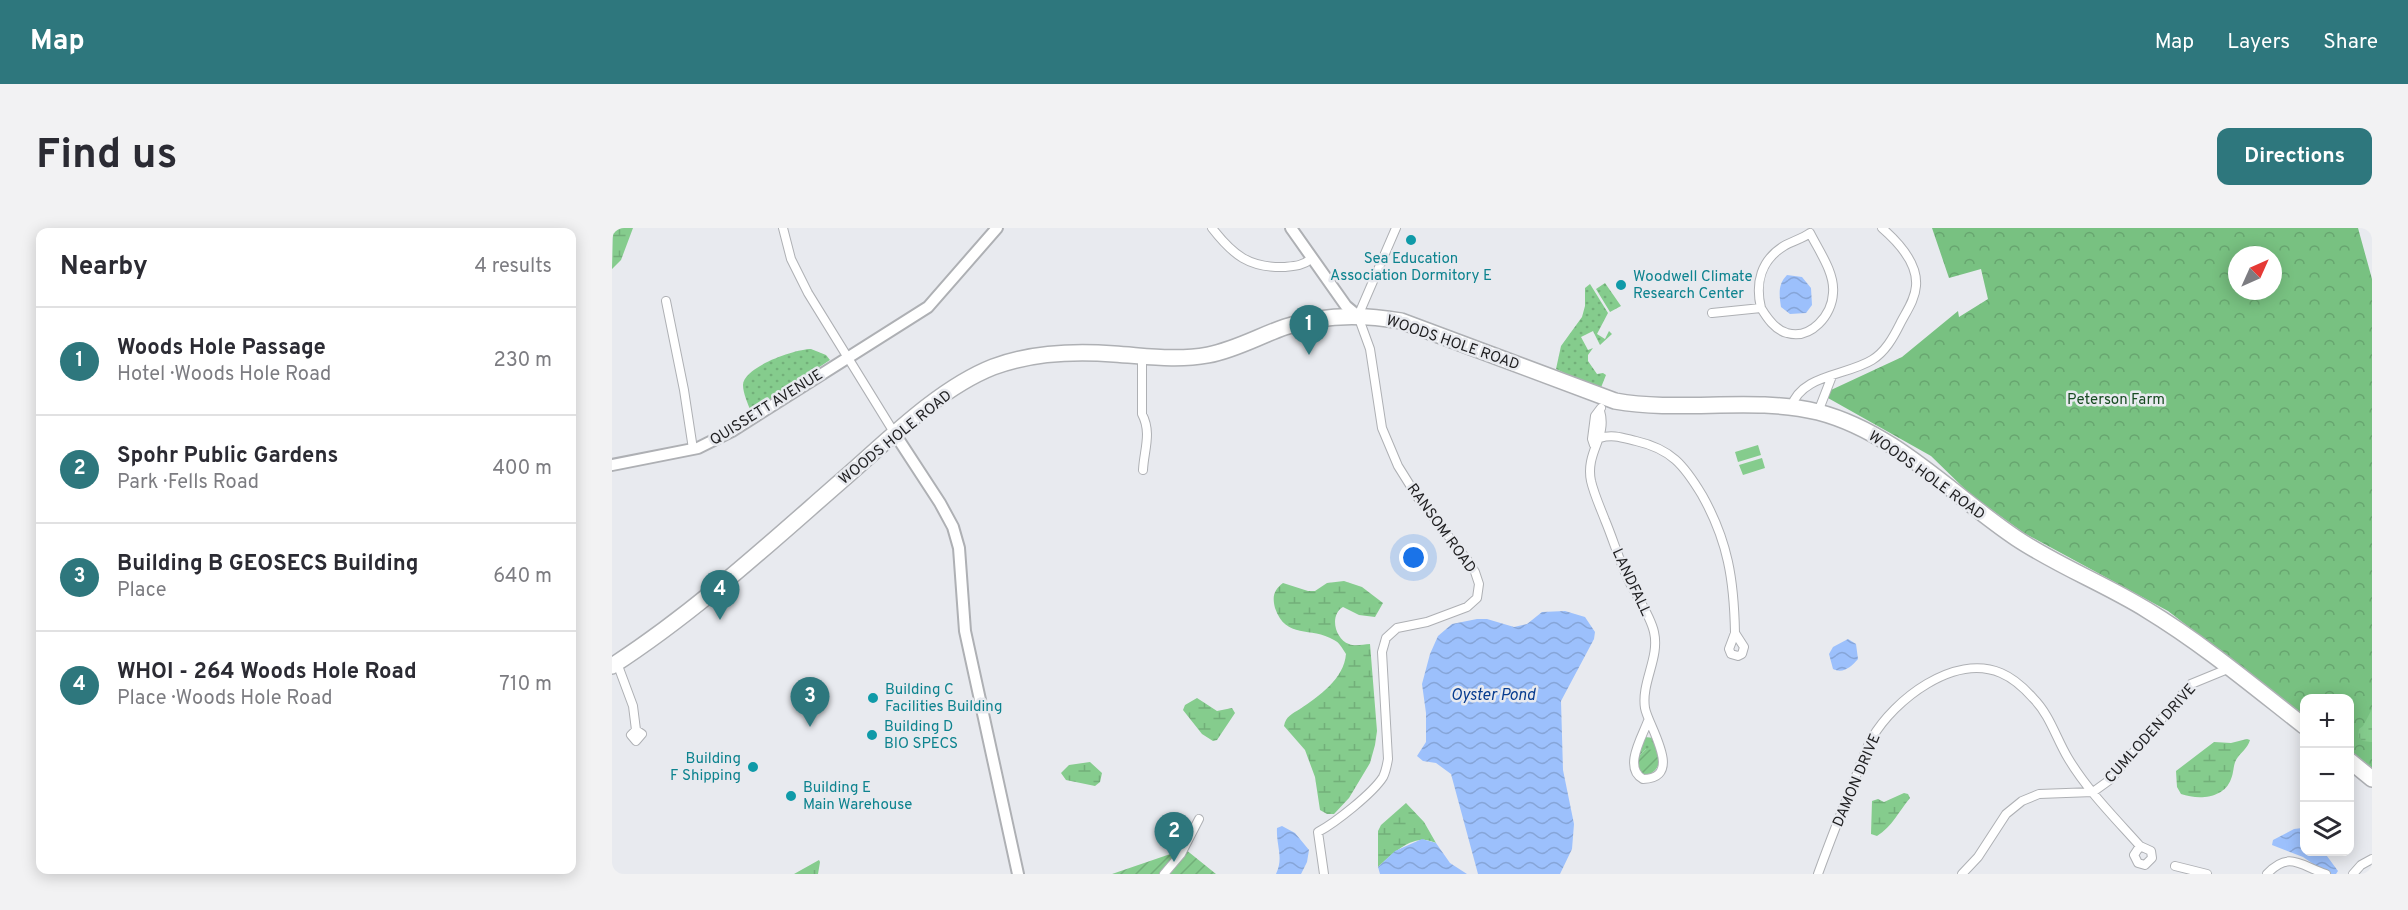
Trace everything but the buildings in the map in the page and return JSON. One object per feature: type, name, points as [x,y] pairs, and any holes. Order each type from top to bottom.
[{"type":"highway","name":"WOODS HOLE ROAD","points":[[614,665],[684,616],[895,434],[943,396],[993,367],[1029,357],[1062,354],[1089,353],[1164,359],[1210,355],[1286,327],[1332,316],[1372,316],[1401,321],[1472,346],[1602,405],[1791,407],[1818,412],[1854,425],[1881,438],[2017,539],[2148,611],[2230,668],[2300,723]]},
{"type":"highway","points":[[2354,765],[2372,779]]},
{"type":"main road","name":"QUISSETT AVENUE","points":[[612,465],[693,449],[711,443],[732,431],[847,356],[928,307],[997,228]]},
{"type":"main road","name":"RANSOM ROAD","points":[[1291,228],[1311,260],[1346,306],[1358,316]]},
{"type":"main road","points":[[895,434],[940,503],[959,548],[966,631],[1017,874]]},
{"type":"street","points":[[783,228],[797,273],[895,434]]},
{"type":"street","points":[[1212,228],[1235,254],[1251,263],[1274,267],[1299,266],[1311,260]]},
{"type":"street","points":[[1358,316],[1396,228]]},
{"type":"street","points":[[1791,407],[1800,391],[1870,361],[1883,351],[1895,334],[1913,297],[1916,280],[1912,267],[1892,237],[1882,228]]},
{"type":"street","points":[[1813,231],[1832,280],[1832,301],[1825,317],[1809,330],[1788,334],[1778,329],[1766,318],[1761,308],[1758,295],[1759,279],[1764,265],[1785,245],[1813,231]]},
{"type":"street","points":[[666,301],[683,383],[693,449]]},
{"type":"street","points":[[1712,313],[1761,308]]},
{"type":"street","name":"RANSOM ROAD","points":[[1324,874],[1318,832],[1329,826],[1376,785],[1386,770],[1388,745],[1382,652],[1386,638],[1402,626],[1427,622],[1467,607],[1477,598],[1479,588],[1475,572],[1418,498],[1398,465],[1382,428],[1370,349],[1358,316]]},
{"type":"street","points":[[1142,357],[1142,414],[1148,439],[1143,470]]},
{"type":"street","points":[[1818,412],[1832,376]]},
{"type":"street","points":[[1594,445],[1600,438],[1602,405]]},
{"type":"street","name":"LANDFALL","points":[[1602,405],[1595,416],[1592,439],[1594,445],[1590,462],[1592,483],[1623,569],[1654,631],[1655,654],[1645,692],[1648,721],[1663,751],[1664,761],[1655,776],[1644,779],[1637,775],[1634,766],[1648,721]]},
{"type":"street","points":[[1600,438],[1612,435],[1652,445],[1674,457],[1692,478],[1711,511],[1725,544],[1733,581],[1735,633]]},
{"type":"street","points":[[614,665],[633,706],[636,729]]},
{"type":"street","name":"CUMLODEN DRIVE","points":[[1962,874],[1978,857],[2006,814],[2022,801],[2039,794],[2093,792],[2111,779],[2191,684],[2230,668]]},
{"type":"street","name":"DAMON DRIVE","points":[[1818,874],[1871,740],[1884,719],[1910,694],[1941,676],[1965,669],[1985,669],[2001,673],[2022,687],[2040,707],[2055,730],[2067,757],[2093,792],[2140,846]]},
{"type":"street","points":[[1164,874],[1181,854],[1199,819]]},
{"type":"street","points":[[2353,874],[2361,865],[2372,859]]},
{"type":"street","points":[[2267,874],[2276,864],[2285,861],[2296,861],[2326,874]]},
{"type":"street","points":[[2175,866],[2206,874]]},
{"type":"green space","points":[[613,228],[633,228],[621,260],[612,269]]},
{"type":"green space","name":"Peterson Farm","points":[[1932,228],[2358,228],[2372,279],[2372,768],[2354,754],[2354,694],[2300,694],[2300,713],[2168,611],[2024,533],[1971,495],[1931,456],[1828,398],[1831,390],[1902,357],[1958,311],[1959,317],[1988,299],[1981,269],[1949,278]]},
{"type":"green space","points":[[1605,283],[1621,306],[1610,312],[1596,289]]},
{"type":"green space","points":[[1590,284],[1608,313],[1597,334],[1605,339],[1609,331],[1612,334],[1600,345],[1593,331],[1581,337],[1588,350],[1593,348],[1588,355],[1588,361],[1597,374],[1606,375],[1600,390],[1556,369],[1561,346],[1582,317],[1585,306],[1585,288]]},
{"type":"green space","points":[[811,349],[826,355],[830,360],[751,412],[743,385],[745,378],[771,360]]},
{"type":"green space","points":[[1758,445],[1761,455],[1738,462],[1735,452]]},
{"type":"green space","points":[[1762,458],[1765,468],[1743,475],[1739,465]]},
{"type":"green space","points":[[1344,581],[1362,587],[1383,603],[1375,617],[1359,615],[1343,607],[1336,615],[1335,621],[1337,632],[1344,641],[1354,645],[1370,644],[1377,731],[1370,763],[1349,798],[1334,814],[1327,814],[1320,810],[1315,777],[1305,750],[1284,726],[1290,716],[1336,679],[1346,654],[1334,640],[1286,625],[1275,608],[1274,597],[1283,583],[1315,591],[1327,583]]},
{"type":"green space","points":[[1197,698],[1217,711],[1232,708],[1235,713],[1217,740],[1213,741],[1202,734],[1183,710],[1185,705]]},
{"type":"green space","points":[[2372,709],[2372,742],[2363,741],[2358,737],[2359,729]]},
{"type":"green space","points":[[1645,737],[1654,738],[1660,760],[1646,749],[1639,756]]},
{"type":"green space","points":[[2250,740],[2249,743],[2236,760],[2231,779],[2223,791],[2202,797],[2181,794],[2177,787],[2176,771],[2214,742],[2231,743]]},
{"type":"green space","points":[[1646,749],[1653,750],[1660,760],[1654,771],[1642,775],[1637,768],[1639,756]]},
{"type":"green space","points":[[1090,762],[1102,773],[1100,782],[1095,786],[1066,780],[1061,773],[1069,765]]},
{"type":"green space","points":[[1904,793],[1910,798],[1891,823],[1877,836],[1871,834],[1872,801],[1878,799],[1884,802]]},
{"type":"green space","points":[[1406,803],[1424,822],[1436,843],[1424,840],[1410,843],[1378,867],[1378,831],[1381,825]]},
{"type":"green space","points":[[1185,849],[1216,874],[1112,874]]},
{"type":"green space","points":[[819,860],[818,874],[794,874]]},
{"type":"water","points":[[1787,275],[1802,277],[1811,288],[1812,305],[1806,313],[1790,314],[1781,307],[1780,289]]},
{"type":"water","name":"Oyster Pond","points":[[1565,611],[1585,617],[1595,632],[1594,639],[1561,701],[1563,770],[1574,824],[1572,849],[1560,874],[1478,874],[1451,774],[1436,763],[1423,761],[1417,756],[1426,742],[1426,713],[1422,684],[1430,654],[1438,636],[1452,624],[1487,619],[1514,627],[1527,624],[1542,612]]},
{"type":"water","points":[[1848,639],[1856,644],[1858,659],[1843,670],[1833,669],[1829,654],[1833,647]]},
{"type":"water","points":[[1282,826],[1295,833],[1309,850],[1307,862],[1301,874],[1276,874],[1280,857],[1277,828]]},
{"type":"water","points":[[2300,828],[2300,856],[2272,845],[2273,840]]},
{"type":"water","points":[[1422,839],[1436,843],[1450,863],[1467,874],[1380,874],[1378,867],[1395,851]]},
{"type":"water","points":[[2300,856],[2327,856],[2338,871],[2336,874],[2328,874]]},
{"type":"place","name":"Sea Education Association Dormitory E","points":[[1411,240]]},
{"type":"place","name":"Woodwell Climate Research Center","points":[[1621,285]]},
{"type":"place","name":"Woods Hole Passage","points":[[1309,355]]},
{"type":"place","name":"WHOI - 264 Woods Hole Road","points":[[720,620]]},
{"type":"place","name":"Building C Facilities Building","points":[[873,698]]},
{"type":"place","name":"Building B GEOSECS Building","points":[[810,727]]},
{"type":"place","name":"Building D BIO SPECS","points":[[872,735]]},
{"type":"place","name":"Building F Shipping","points":[[753,767]]},
{"type":"place","name":"Building E Main Warehouse","points":[[791,796]]},
{"type":"place","name":"Spohr Public Gardens","points":[[1174,862]]}]
